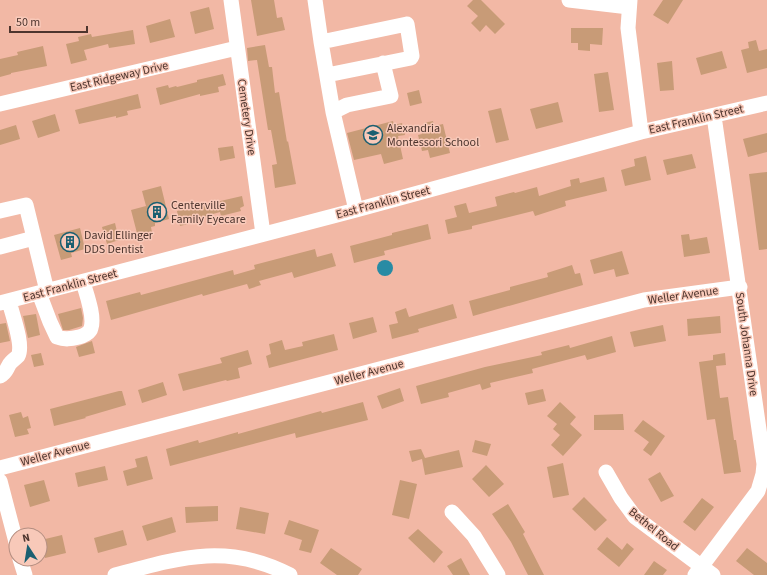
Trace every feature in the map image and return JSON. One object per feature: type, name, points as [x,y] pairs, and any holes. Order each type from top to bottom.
[{"type":"street","name":"Cemetery Drive","points":[[231,0],[263,234]]},
{"type":"street","points":[[315,0],[333,112],[356,210]]},
{"type":"street","points":[[569,0],[629,4],[628,28],[641,132]]},
{"type":"street","points":[[322,42],[406,23],[412,57],[327,75]]},
{"type":"street","name":"East Ridgeway Drive","points":[[0,104],[237,48]]},
{"type":"street","points":[[333,112],[347,105],[391,96],[383,63]]},
{"type":"street","name":"East Franklin Street","points":[[4,302],[356,210],[641,132],[767,103]]},
{"type":"street","name":"South Johanna Drive","points":[[703,572],[758,491],[764,464],[740,287],[714,116]]},
{"type":"street","points":[[0,212],[26,205],[34,238],[43,292],[50,322],[57,336],[64,339],[81,337],[89,333],[92,328],[92,316],[83,282]]},
{"type":"street","points":[[0,246],[34,238]]},
{"type":"street","name":"Weller Avenue","points":[[0,468],[644,300],[740,287]]},
{"type":"street","points":[[0,376],[7,371],[9,364],[17,356],[20,349],[20,339],[4,302]]},
{"type":"street","name":"Bethel Road","points":[[606,472],[621,498],[635,516],[703,572]]},
{"type":"street","points":[[0,481],[12,527]]},
{"type":"street","points":[[452,512],[474,536],[498,575]]},
{"type":"street","points":[[115,575],[171,560],[206,556],[224,556],[246,559],[265,564],[290,575]]},
{"type":"water","points":[[382,260],[388,260],[393,265],[391,274],[388,276],[382,276],[377,271],[377,265]]},
{"type":"building","points":[[251,0],[274,0],[277,18],[282,17],[285,30],[257,36]]},
{"type":"building","points":[[473,0],[481,0],[505,24],[495,34],[486,25],[480,32],[471,23],[478,16],[467,6]]},
{"type":"building","points":[[663,0],[683,0],[668,24],[653,15]]},
{"type":"building","points":[[209,7],[214,29],[195,34],[190,12]]},
{"type":"building","points":[[170,19],[175,37],[150,43],[146,26]]},
{"type":"building","points":[[571,28],[603,28],[602,45],[590,44],[590,51],[578,50],[578,43],[571,43]]},
{"type":"building","points":[[133,30],[135,44],[109,48],[108,44],[84,50],[87,60],[71,64],[66,44],[79,41],[78,37],[91,34],[92,37]]},
{"type":"building","points":[[756,40],[759,51],[767,49],[767,68],[747,73],[741,50],[749,48],[748,42]]},
{"type":"building","points":[[265,45],[269,67],[272,67],[275,93],[279,92],[287,142],[288,141],[296,184],[275,188],[272,165],[277,164],[271,130],[268,130],[257,60],[248,61],[247,48]]},
{"type":"building","points":[[43,46],[47,66],[11,73],[0,77],[0,59],[18,55],[17,52]]},
{"type":"building","points":[[722,51],[727,68],[701,75],[696,58]]},
{"type":"building","points":[[672,61],[674,90],[660,91],[657,63]]},
{"type":"building","points":[[608,72],[614,110],[599,112],[594,74]]},
{"type":"building","points":[[223,74],[226,85],[218,87],[219,92],[200,96],[200,94],[160,105],[156,88],[168,85],[169,88],[177,87],[197,82],[197,80]]},
{"type":"building","points":[[419,90],[422,103],[410,106],[407,93]]},
{"type":"building","points":[[138,94],[141,108],[127,111],[128,115],[79,124],[75,110]]},
{"type":"building","points":[[558,102],[563,122],[536,129],[530,109]]},
{"type":"building","points":[[501,108],[509,140],[496,143],[488,111]]},
{"type":"building","points":[[55,114],[60,131],[38,138],[32,121]]},
{"type":"building","points":[[393,121],[394,125],[402,123],[405,135],[398,136],[403,159],[384,164],[381,154],[354,160],[347,133]]},
{"type":"building","points":[[433,121],[434,126],[443,124],[450,153],[430,158],[428,150],[422,151],[418,135],[422,134],[421,129],[425,128],[424,123]]},
{"type":"building","points":[[16,125],[20,139],[0,145],[0,130]]},
{"type":"building","points":[[767,133],[767,152],[748,157],[743,139]]},
{"type":"building","points":[[233,146],[235,158],[220,161],[218,148]]},
{"type":"building","points":[[692,154],[696,168],[667,175],[663,160]]},
{"type":"building","points":[[646,156],[651,180],[625,186],[621,170],[635,166],[634,159]]},
{"type":"building","points":[[767,172],[767,249],[759,250],[749,174]]},
{"type":"building","points":[[604,177],[607,191],[565,201],[566,206],[535,216],[533,211],[472,226],[472,229],[448,234],[445,220],[457,217],[454,206],[466,203],[469,213],[497,206],[495,197],[537,187],[539,196],[571,186],[570,180],[579,178],[580,183]]},
{"type":"building","name":"Centerville Family Eyecare","points":[[161,186],[169,219],[155,223],[155,226],[151,227],[152,233],[138,237],[131,210],[146,206],[142,191]]},
{"type":"building","points":[[242,196],[244,206],[240,208],[241,211],[221,216],[220,212],[199,218],[200,221],[180,226],[177,211]]},
{"type":"building","points":[[115,223],[119,240],[107,244],[102,227]]},
{"type":"building","points":[[428,224],[431,239],[384,251],[385,255],[354,263],[350,246]]},
{"type":"building","name":"David Ellinger DDS Dentist","points":[[80,228],[85,249],[71,253],[72,257],[61,260],[54,235]]},
{"type":"building","points":[[689,234],[690,240],[707,237],[710,253],[684,257],[681,235]]},
{"type":"building","points":[[315,249],[317,257],[332,253],[336,266],[294,278],[292,272],[259,281],[261,285],[249,289],[247,284],[203,296],[202,294],[111,320],[106,301],[140,292],[141,295],[233,270],[234,275],[255,269],[254,265]]},
{"type":"building","points":[[622,251],[629,274],[616,277],[614,269],[594,274],[590,260]]},
{"type":"building","points":[[572,265],[575,274],[580,273],[583,285],[473,316],[469,301],[510,290],[510,287],[548,277],[547,273]]},
{"type":"building","points":[[453,304],[457,318],[418,329],[419,332],[392,339],[389,325],[398,323],[395,312],[406,308],[409,317]]},
{"type":"building","points":[[81,308],[83,318],[82,326],[69,330],[63,330],[58,314]]},
{"type":"building","points":[[36,314],[40,335],[28,338],[23,316]]},
{"type":"building","points":[[720,316],[721,333],[688,336],[687,319]]},
{"type":"building","points":[[373,317],[377,332],[353,339],[349,323]]},
{"type":"building","points":[[6,323],[10,341],[0,343],[0,324]]},
{"type":"building","points":[[663,325],[666,341],[634,347],[630,332]]},
{"type":"building","points":[[334,334],[338,350],[269,368],[266,356],[271,354],[269,344],[282,340],[285,350],[303,346],[302,342]]},
{"type":"building","points":[[612,336],[616,352],[587,360],[585,355],[532,369],[533,373],[490,383],[491,387],[482,390],[480,384],[448,393],[449,397],[421,404],[416,386],[485,367],[542,355],[541,352],[569,345],[570,348]]},
{"type":"building","points":[[92,341],[95,353],[79,357],[76,347]]},
{"type":"building","points":[[248,350],[252,364],[238,368],[240,378],[183,391],[178,374],[222,363],[220,358]]},
{"type":"building","points":[[41,353],[44,365],[34,367],[31,355]]},
{"type":"building","points":[[725,353],[726,365],[716,366],[720,398],[728,397],[734,440],[736,440],[741,472],[724,474],[715,419],[707,420],[699,362],[713,360],[713,355]]},
{"type":"building","points":[[163,382],[167,395],[142,403],[138,390]]},
{"type":"building","points":[[400,388],[404,401],[382,409],[377,396]]},
{"type":"building","points":[[543,389],[546,401],[528,405],[525,393]]},
{"type":"building","points":[[122,391],[126,405],[85,417],[86,418],[54,426],[50,409]]},
{"type":"building","points":[[363,402],[368,420],[296,438],[295,433],[170,466],[166,449],[198,440],[199,443],[238,432],[238,434],[321,411],[322,413]]},
{"type":"building","points":[[560,402],[576,417],[570,424],[582,435],[563,456],[551,445],[560,435],[553,429],[557,424],[547,416]]},
{"type":"building","points":[[21,412],[23,418],[28,416],[31,428],[27,429],[29,434],[15,437],[9,415]]},
{"type":"building","points":[[623,414],[624,430],[594,430],[594,415]]},
{"type":"building","points":[[643,420],[665,436],[651,456],[643,450],[649,442],[634,431]]},
{"type":"building","points":[[475,440],[491,444],[487,456],[472,452]]},
{"type":"building","points":[[421,449],[425,458],[459,450],[463,467],[425,475],[422,459],[412,462],[409,451]]},
{"type":"building","points":[[147,456],[153,479],[127,486],[123,471],[137,467],[135,459]]},
{"type":"building","points":[[563,463],[569,495],[553,498],[547,467]]},
{"type":"building","points":[[486,465],[504,484],[489,497],[472,479]]},
{"type":"building","points":[[105,466],[108,480],[78,487],[75,473]]},
{"type":"building","points":[[660,472],[674,496],[661,502],[648,479]]},
{"type":"building","points":[[44,480],[50,501],[30,507],[24,485]]},
{"type":"building","points":[[400,480],[417,484],[409,519],[392,515]]},
{"type":"building","points":[[584,497],[607,520],[595,531],[572,509]]},
{"type":"building","points":[[702,498],[714,507],[695,531],[683,522]]},
{"type":"building","points":[[508,504],[525,532],[523,534],[544,575],[528,575],[511,542],[492,514]]},
{"type":"building","points":[[218,506],[218,521],[186,523],[185,507]]},
{"type":"building","points":[[240,507],[269,513],[265,534],[236,529]]},
{"type":"building","points":[[172,517],[176,532],[147,541],[142,526]]},
{"type":"building","points":[[289,520],[319,530],[311,553],[299,550],[302,540],[284,534]]},
{"type":"building","points":[[418,529],[443,552],[434,563],[408,538]]},
{"type":"building","points":[[123,530],[127,545],[98,553],[94,538]]},
{"type":"building","points":[[62,535],[66,553],[48,557],[48,538]]},
{"type":"building","points":[[607,537],[622,550],[627,543],[634,549],[619,567],[597,549]]},
{"type":"building","points":[[331,548],[362,569],[358,575],[337,575],[320,563]]},
{"type":"building","points":[[747,548],[767,563],[767,575],[754,575],[736,561]]},
{"type":"building","points":[[461,558],[470,575],[453,575],[447,566]]},
{"type":"building","points":[[654,561],[667,570],[663,575],[644,575]]},
{"type":"place","name":"Alexandria Montessori School","points":[[373,135]]},
{"type":"place","name":"Centerville Family Eyecare","points":[[157,212]]},
{"type":"place","name":"David Ellinger DDS Dentist","points":[[70,242]]}]
